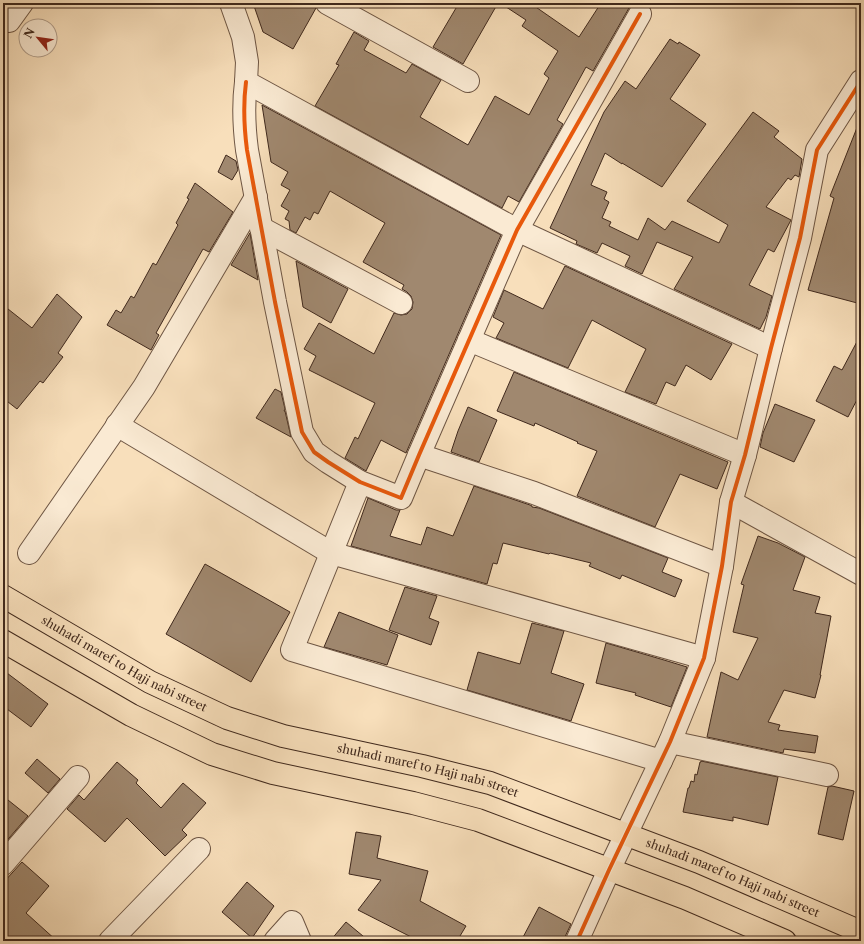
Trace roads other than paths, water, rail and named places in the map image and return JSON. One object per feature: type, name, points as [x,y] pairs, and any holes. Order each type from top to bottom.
[{"type":"main road","name":"shuhadi maref to Haji nabi street","points":[[3,596],[150,682],[227,718],[283,736],[422,766],[490,783],[699,862],[861,932]]},
{"type":"main road","points":[[3,641],[131,715],[212,754],[273,773],[413,803],[478,820],[684,898],[785,941]]},
{"type":"street","points":[[9,21],[22,3]]},
{"type":"street","points":[[230,3],[243,37],[246,62],[244,103],[245,135],[277,309],[302,432],[314,452],[328,462],[360,482],[401,498],[517,230],[640,14]]},
{"type":"street","points":[[327,3],[468,81]]},
{"type":"street","points":[[577,941],[609,870],[666,752],[704,658],[722,566],[730,502],[745,455],[800,238],[817,150],[861,81]]},
{"type":"street","points":[[246,82],[517,230],[771,348]]},
{"type":"street","points":[[29,553],[144,387],[256,197]]},
{"type":"street","points":[[262,228],[401,303]]},
{"type":"street","points":[[469,340],[745,455]]},
{"type":"street","points":[[117,425],[331,553],[704,658]]},
{"type":"street","points":[[419,455],[534,493],[722,566]]},
{"type":"street","points":[[360,482],[292,650],[666,752],[827,775]]},
{"type":"street","points":[[730,502],[861,574]]},
{"type":"street","points":[[3,864],[78,777]]},
{"type":"street","points":[[110,941],[200,849]]},
{"type":"street","points":[[275,941],[292,922],[300,941]]}]
